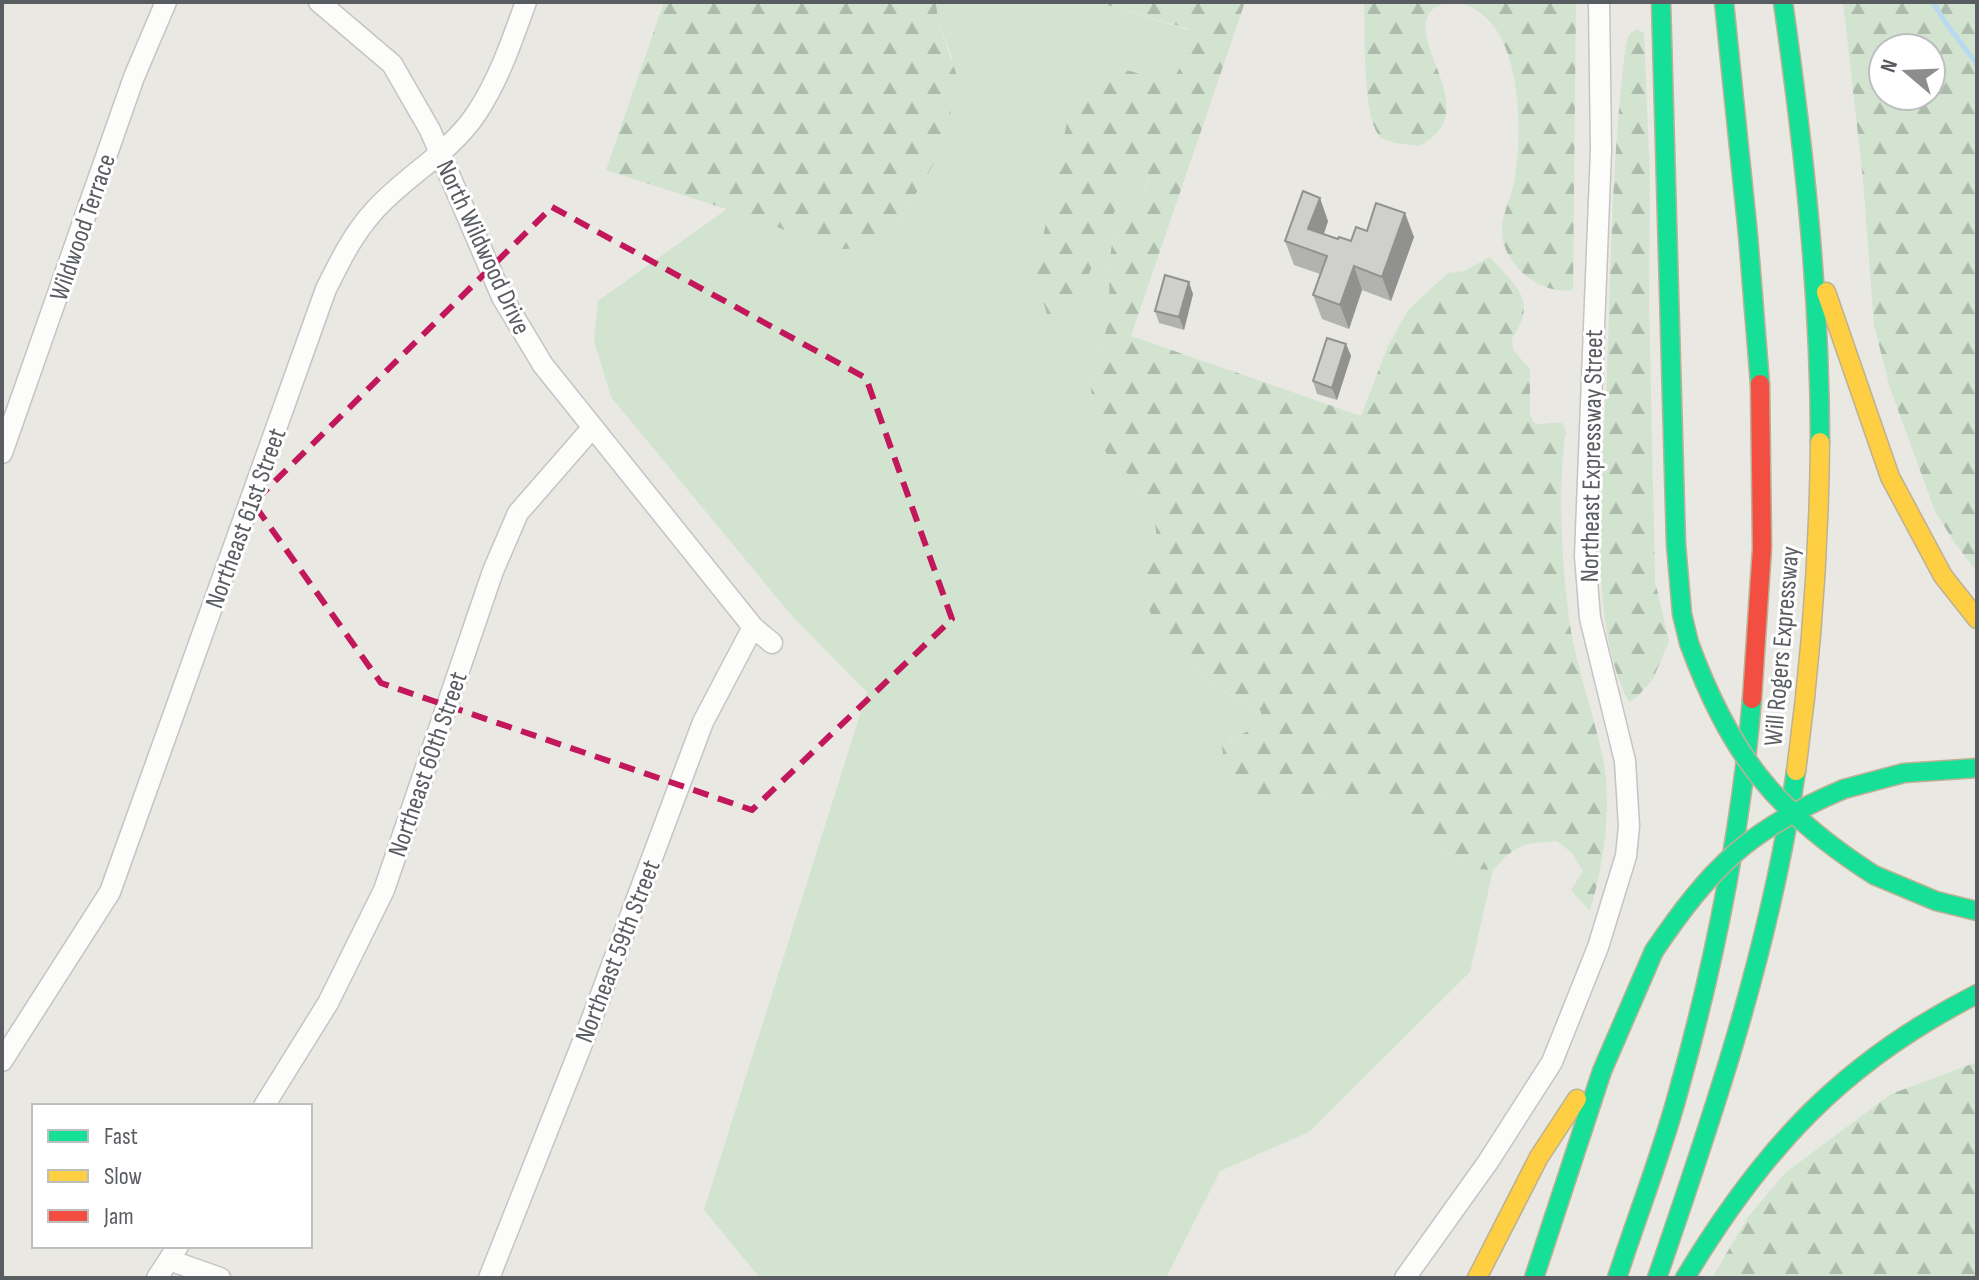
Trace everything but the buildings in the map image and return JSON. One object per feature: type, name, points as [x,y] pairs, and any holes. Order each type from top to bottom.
[{"type":"highway","points":[[1661,2],[1676,544],[1682,614],[1704,687],[1735,748],[1782,807],[1811,833],[1874,875],[1936,901],[1977,911]]},
{"type":"highway","name":"Will Rogers Expressway","points":[[1617,1278],[1677,1096],[1721,911],[1739,802],[1749,714],[1760,565],[1763,472],[1760,379],[1724,2]]},
{"type":"highway","name":"Will Rogers Expressway","points":[[1657,1278],[1713,1111],[1749,987],[1780,859],[1805,686],[1817,532],[1819,400],[1814,259],[1783,2]]},
{"type":"highway","points":[[1814,259],[1890,477],[1943,576],[1977,619]]},
{"type":"highway","points":[[1534,1278],[1605,1057],[1654,951],[1702,883],[1727,859],[1777,822],[1806,805],[1844,789],[1916,771],[1977,768]]},
{"type":"highway","points":[[1685,1278],[1709,1235],[1738,1195],[1808,1113],[1867,1061],[1915,1027],[1977,994]]},
{"type":"highway","points":[[1477,1278],[1539,1157],[1605,1057]]},
{"type":"highway","points":[[1616,1222],[1677,1096]]},
{"type":"street","name":"Wildwood Terrace","points":[[2,453],[134,77],[166,2]]},
{"type":"street","name":"North Wildwood Drive","points":[[319,2],[392,64],[430,130],[502,297],[543,365],[753,627],[772,643]]},
{"type":"street","name":"Northeast 61st Street","points":[[2,1061],[110,892],[326,289],[346,247],[375,210],[475,116],[496,80],[526,2]]},
{"type":"street","name":"Northeast Expressway Street","points":[[1405,1278],[1488,1162],[1552,1062],[1598,947],[1626,856],[1629,826],[1625,761],[1590,618],[1585,556],[1601,150],[1599,2]]},
{"type":"street","name":"Northeast 60th Street","points":[[265,1104],[328,1003],[384,890],[493,571],[518,513],[593,427]]},
{"type":"street","name":"Northeast 59th Street","points":[[489,1278],[591,1021],[703,722],[753,627]]},
{"type":"street","points":[[157,1278],[173,1253],[220,1278]]},
{"type":"highlighted area","points":[[552,207],[866,378],[952,619],[752,810],[381,683],[253,503]]},
{"type":"green space","points":[[664,2],[936,2],[938,21],[957,76],[947,134],[933,165],[896,227],[883,239],[862,248],[827,250],[769,223],[606,170]]},
{"type":"green space","points":[[936,2],[1097,2],[1189,30],[1181,66],[1173,80],[1160,83],[1124,70],[1116,208],[1127,172],[1135,163],[1148,173],[1148,178],[1141,203],[1120,226],[1113,240],[1107,325],[1091,371],[1095,417],[1105,451],[1112,462],[1136,483],[1155,526],[1155,547],[1145,582],[1150,611],[1159,628],[1190,663],[1227,693],[1261,711],[1261,723],[1250,732],[1229,739],[1279,803],[1303,797],[1372,795],[1396,803],[1421,821],[1441,849],[1474,869],[1493,870],[1470,972],[1309,1132],[1220,1171],[1166,1278],[760,1278],[704,1210],[867,692],[792,616],[611,397],[594,341],[598,301],[727,209],[769,223],[883,239],[896,227],[933,165],[947,134],[952,57],[938,21]]},
{"type":"green space","points":[[1097,2],[1245,2],[1131,336],[1361,416],[1388,346],[1409,309],[1448,273],[1464,271],[1490,257],[1520,294],[1523,314],[1512,338],[1513,350],[1530,369],[1530,415],[1535,424],[1562,423],[1566,430],[1561,508],[1566,592],[1573,642],[1605,773],[1605,833],[1590,911],[1571,890],[1583,871],[1573,854],[1557,841],[1521,846],[1493,870],[1474,869],[1441,849],[1421,821],[1396,803],[1372,795],[1303,797],[1279,803],[1252,795],[1233,781],[1225,767],[1222,747],[1261,723],[1261,711],[1227,693],[1209,679],[1173,646],[1159,628],[1145,594],[1145,582],[1155,547],[1155,526],[1136,483],[1112,462],[1105,451],[1093,404],[1091,371],[1107,325],[1113,240],[1122,223],[1144,197],[1148,173],[1135,163],[1127,172],[1116,208],[1070,320],[1059,324],[1047,314],[1035,275],[1070,108],[1086,87],[1107,73],[1124,70],[1165,81],[1173,80],[1181,66],[1189,29]]},
{"type":"green space","points":[[1364,2],[1447,2],[1431,11],[1426,24],[1427,40],[1446,97],[1446,115],[1438,132],[1419,146],[1386,140],[1376,129],[1368,96]]},
{"type":"green space","points":[[1455,2],[1576,2],[1573,290],[1548,288],[1536,283],[1516,266],[1504,243],[1504,217],[1514,184],[1518,155],[1514,74],[1506,49],[1494,27],[1477,11]]},
{"type":"green space","points":[[1843,2],[1977,2],[1977,572],[1935,511],[1890,388],[1874,325],[1863,180]]},
{"type":"green space","points":[[1636,29],[1644,33],[1650,178],[1649,301],[1655,581],[1669,641],[1653,679],[1629,702],[1615,668],[1606,629],[1600,541],[1618,126],[1626,44],[1629,35]]},
{"type":"green space","points":[[1977,1062],[1977,1278],[1712,1278],[1748,1217],[1785,1173],[1891,1094]]},
{"type":"waterway","points":[[1933,2],[1977,64]]},
{"type":"traffic: fast","points":[[1661,2],[1676,544],[1682,614],[1689,643]]},
{"type":"traffic: fast","points":[[1724,2],[1760,384]]},
{"type":"traffic: fast","points":[[1783,2],[1809,222],[1817,331],[1820,442]]},
{"type":"traffic: fast","points":[[1689,643],[1721,717],[1759,777],[1809,827],[1874,875]]},
{"type":"traffic: fast","points":[[1617,1278],[1657,1163],[1703,996],[1733,848],[1752,699]]},
{"type":"traffic: fast","points":[[1844,789],[1904,773],[1977,768]]},
{"type":"traffic: fast","points":[[1657,1278],[1719,1091],[1756,964],[1772,900],[1796,771]]},
{"type":"traffic: fast","points":[[1654,951],[1694,896],[1735,854],[1782,819],[1844,789]]},
{"type":"traffic: fast","points":[[1874,875],[1936,901],[1977,911]]},
{"type":"traffic: fast","points":[[1534,1278],[1602,1071],[1654,951]]},
{"type":"traffic: fast","points":[[1685,1278],[1744,1189],[1809,1114],[1845,1080],[1885,1049],[1977,994]]},
{"type":"traffic: slow","points":[[1826,292],[1890,477],[1943,576],[1977,619]]},
{"type":"traffic: slow","points":[[1796,771],[1813,607],[1820,442]]},
{"type":"traffic: slow","points":[[1477,1278],[1539,1157],[1577,1099]]},
{"type":"traffic: jam","points":[[1752,699],[1762,548],[1760,384]]}]
